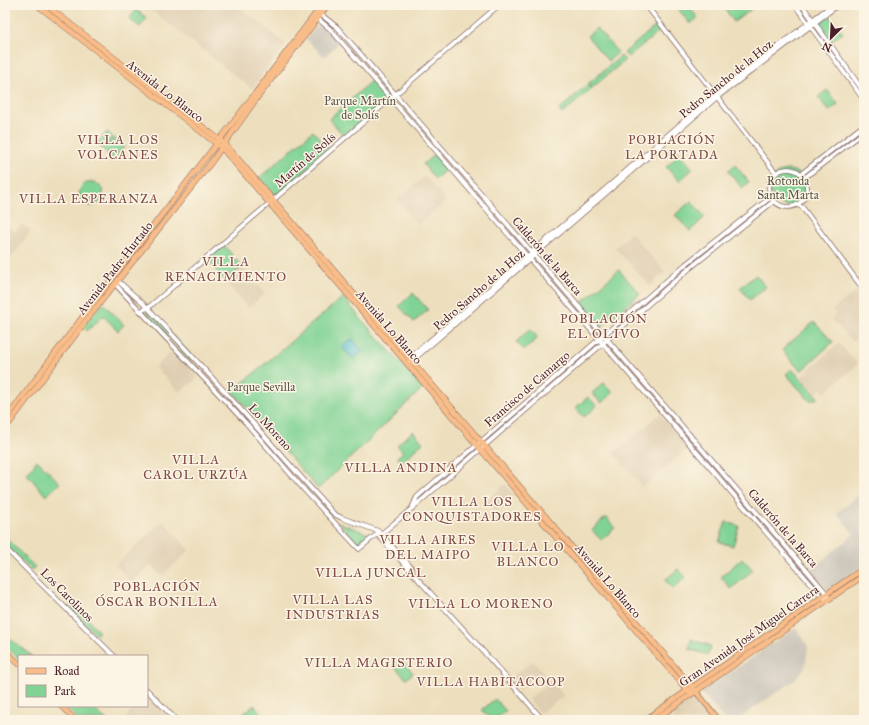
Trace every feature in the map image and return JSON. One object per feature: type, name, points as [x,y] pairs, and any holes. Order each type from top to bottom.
[{"type":"main road","name":"Avenida Lo Blanco","points":[[37,5],[221,144]]},
{"type":"main road","name":"Avenida Lo Blanco","points":[[46,5],[221,144],[719,720]]},
{"type":"main road","name":"Avenida Padre Hurtado","points":[[318,15],[322,5]]},
{"type":"main road","name":"Avenida Padre Hurtado","points":[[5,420],[116,280],[318,15],[328,5]]},
{"type":"main road","name":"Avenida Padre Hurtado","points":[[5,429],[116,280]]},
{"type":"main road","name":"Gran Avenida José Miguel Carrera","points":[[654,720],[692,690],[822,598],[828,596],[864,568]]},
{"type":"main road","name":"Gran Avenida José Miguel Carrera","points":[[645,720],[692,690],[828,596],[864,574]]},
{"type":"main road","points":[[5,650],[18,663]]},
{"type":"main road","points":[[62,707],[74,720]]},
{"type":"street","name":"Martín de Solís","points":[[140,311],[148,308],[499,5]]},
{"type":"street","points":[[646,5],[716,96],[729,116],[734,119],[776,173]]},
{"type":"street","points":[[796,5],[864,100]]},
{"type":"street","points":[[802,5],[864,92]]},
{"type":"street","name":"Pedro Sancho de la Hoz","points":[[409,362],[411,357],[529,258],[716,96],[832,5]]},
{"type":"street","name":"Pedro Sancho de la Hoz","points":[[813,21],[838,5]]},
{"type":"street","name":"Calderón de la Barca","points":[[318,15],[338,28],[828,596]]},
{"type":"street","name":"Calderón de la Barca","points":[[318,15],[822,598]]},
{"type":"street","points":[[333,32],[337,31],[338,28]]},
{"type":"street","points":[[803,176],[864,125]]},
{"type":"street","points":[[803,176],[864,132]]},
{"type":"street","points":[[787,169],[793,170],[803,176],[807,188],[806,195],[802,201],[797,205],[786,207],[778,205],[769,191],[769,184],[776,173],[787,169]]},
{"type":"street","name":"Francisco de Camargo","points":[[359,549],[414,506],[417,497],[601,341],[773,199]]},
{"type":"street","points":[[802,201],[802,207]]},
{"type":"street","points":[[797,205],[802,207],[864,290]]},
{"type":"street","name":"Lo Moreno","points":[[116,280],[148,308],[334,514],[378,531],[379,534],[411,567],[413,573],[542,720]]},
{"type":"street","name":"Lo Moreno","points":[[116,280],[140,311],[245,422],[307,493],[359,549]]},
{"type":"street","points":[[190,365],[195,359]]},
{"type":"street","name":"Los Carolinos","points":[[5,548],[113,655]]},
{"type":"street","points":[[148,691],[176,720]]},
{"type":"shaded area","points":[[145,5],[237,5],[286,44],[252,89]]},
{"type":"shaded area","points":[[320,23],[339,43],[324,57],[306,39]]},
{"type":"shaded area","points":[[425,176],[446,201],[418,225],[397,200]]},
{"type":"shaded area","points":[[5,224],[15,232],[22,224],[31,231],[8,262],[5,260]]},
{"type":"shaded area","points":[[631,233],[665,272],[650,286],[615,248]]},
{"type":"shaded area","points":[[242,267],[265,294],[248,308],[225,281]]},
{"type":"shaded area","points":[[858,290],[864,298],[864,333],[853,342],[831,319],[836,314],[832,310]]},
{"type":"shaded area","points":[[839,343],[858,364],[825,393],[821,389],[815,394],[800,378]]},
{"type":"shaded area","points":[[173,350],[198,378],[179,392],[155,367]]},
{"type":"shaded area","points":[[660,414],[688,448],[643,487],[613,453]]},
{"type":"shaded area","points":[[505,484],[514,495],[496,512],[486,501]]},
{"type":"shaded area","points":[[864,488],[864,565],[827,590],[811,570],[854,534],[837,513],[851,502]]},
{"type":"shaded area","points":[[163,521],[190,550],[162,576],[151,565],[132,583],[115,565]]},
{"type":"shaded area","points":[[796,628],[808,646],[805,667],[795,680],[744,715],[734,720],[725,720],[701,692]]},
{"type":"shaded area","points":[[533,661],[544,673],[519,690],[510,678]]},
{"type":"shaded area","points":[[552,681],[564,696],[540,713],[528,699]]},
{"type":"shaded area","points":[[148,696],[172,720],[124,720],[133,707],[148,707]]},
{"type":"shaded area","points":[[691,699],[694,700],[711,720],[676,720],[670,713]]},
{"type":"green space","points":[[688,5],[698,18],[690,24],[676,6]]},
{"type":"green space","points":[[722,5],[757,5],[734,22]]},
{"type":"green space","points":[[136,10],[147,18],[140,27],[129,19]]},
{"type":"green space","points":[[829,15],[843,33],[831,41],[817,24]]},
{"type":"green space","points":[[658,24],[662,29],[628,57],[624,53]]},
{"type":"green space","points":[[597,28],[618,53],[608,61],[587,36]]},
{"type":"green space","points":[[621,56],[625,60],[592,88],[588,84]]},
{"type":"green space","name":"Parque Martín de Solís","points":[[372,80],[389,99],[345,137],[329,119]]},
{"type":"green space","points":[[587,85],[591,89],[562,114],[559,110]]},
{"type":"green space","points":[[827,90],[838,104],[829,111],[818,97]]},
{"type":"green space","points":[[313,131],[330,150],[275,197],[259,178]]},
{"type":"green space","name":"VILLA LOS VOLCANES","points":[[107,132],[113,137],[106,147],[114,138],[125,146],[115,158],[113,158],[97,144]]},
{"type":"green space","points":[[672,145],[693,169],[679,181],[666,167],[675,159],[667,150]]},
{"type":"green space","points":[[435,154],[448,168],[435,179],[423,164]]},
{"type":"green space","points":[[735,165],[749,182],[742,188],[728,171]]},
{"type":"green space","name":"Rotonda Santa Marta","points":[[788,170],[801,175],[806,188],[801,201],[788,206],[775,201],[770,188],[775,175]]},
{"type":"green space","name":"VILLA ESPERANZA","points":[[91,182],[99,186],[103,194],[99,202],[91,206],[83,202],[79,194],[83,186]]},
{"type":"green space","points":[[691,201],[705,217],[690,231],[675,215]]},
{"type":"green space","points":[[224,245],[242,267],[225,281],[207,259]]},
{"type":"green space","points":[[619,270],[640,294],[600,328],[580,304]]},
{"type":"green space","points":[[756,275],[766,287],[750,300],[740,288]]},
{"type":"green space","points":[[413,293],[428,310],[414,322],[399,306]]},
{"type":"green space","name":"Parque Sevilla","points":[[343,297],[423,388],[318,489],[232,392]]},
{"type":"green space","points":[[102,304],[104,304],[124,325],[118,331],[103,316],[87,331],[83,327]]},
{"type":"green space","points":[[149,310],[194,358],[190,361],[146,312]]},
{"type":"green space","points":[[814,322],[833,342],[801,371],[782,350]]},
{"type":"green space","points":[[530,329],[538,338],[524,350],[516,342]]},
{"type":"green space","points":[[792,369],[818,398],[810,401],[786,374]]},
{"type":"green space","points":[[604,383],[613,393],[601,403],[592,393]]},
{"type":"green space","points":[[588,397],[597,406],[584,417],[575,408]]},
{"type":"green space","points":[[413,431],[423,443],[401,462],[397,457],[403,452],[397,445]]},
{"type":"green space","points":[[37,460],[60,483],[46,496],[27,474]]},
{"type":"green space","points":[[606,517],[615,528],[601,540],[592,530]]},
{"type":"green space","points":[[338,522],[371,535],[359,544]]},
{"type":"green space","points":[[726,522],[739,526],[733,546],[719,542]]},
{"type":"green space","points":[[7,539],[35,567],[31,570],[5,544]]},
{"type":"green space","points":[[742,558],[753,570],[731,589],[721,577]]},
{"type":"green space","points":[[678,569],[686,577],[673,589],[665,580]]},
{"type":"green space","points":[[75,605],[99,632],[96,635],[71,609]]},
{"type":"green space","points":[[5,630],[9,638],[31,655],[18,655],[18,658],[5,645]]},
{"type":"green space","points":[[691,639],[711,646],[708,655],[689,649]]},
{"type":"green space","points":[[402,660],[413,673],[406,679],[395,667]]},
{"type":"green space","points":[[495,699],[506,711],[493,720],[482,710]]},
{"type":"green space","points":[[254,705],[266,720],[245,720],[241,716]]},
{"type":"green space","points":[[66,707],[90,707],[107,720],[78,720]]},
{"type":"water","points":[[352,339],[363,351],[353,359],[342,347]]},
{"type":"district","name":"VILLA LOS VOLCANES","points":[[118,148]]},
{"type":"district","name":"POBLACIÓN LA PORTADA","points":[[672,148]]},
{"type":"district","name":"VILLA ESPERANZA","points":[[89,199]]},
{"type":"district","name":"VILLA RENACIMIENTO","points":[[226,270]]},
{"type":"district","name":"POBLACIÓN EL OLIVO","points":[[604,326]]},
{"type":"district","name":"VILLA CAROL URZÚA","points":[[196,468]]},
{"type":"district","name":"VILLA ANDINA","points":[[401,468]]},
{"type":"district","name":"VILLA LOS CONQUISTADORES","points":[[472,510]]},
{"type":"district","name":"VILLA AIRES DEL MAIPO","points":[[428,548]]},
{"type":"district","name":"VILLA LO BLANCO","points":[[528,554]]},
{"type":"district","name":"VILLA JUNCAL","points":[[371,573]]},
{"type":"district","name":"POBLACIÓN ÓSCAR BONILLA","points":[[157,594]]},
{"type":"district","name":"VILLA LO MORENO","points":[[481,604]]},
{"type":"district","name":"VILLA LAS INDUSTRIAS","points":[[333,608]]},
{"type":"district","name":"VILLA MAGISTERIO","points":[[379,663]]},
{"type":"district","name":"VILLA HABITACOOP","points":[[491,682]]}]
